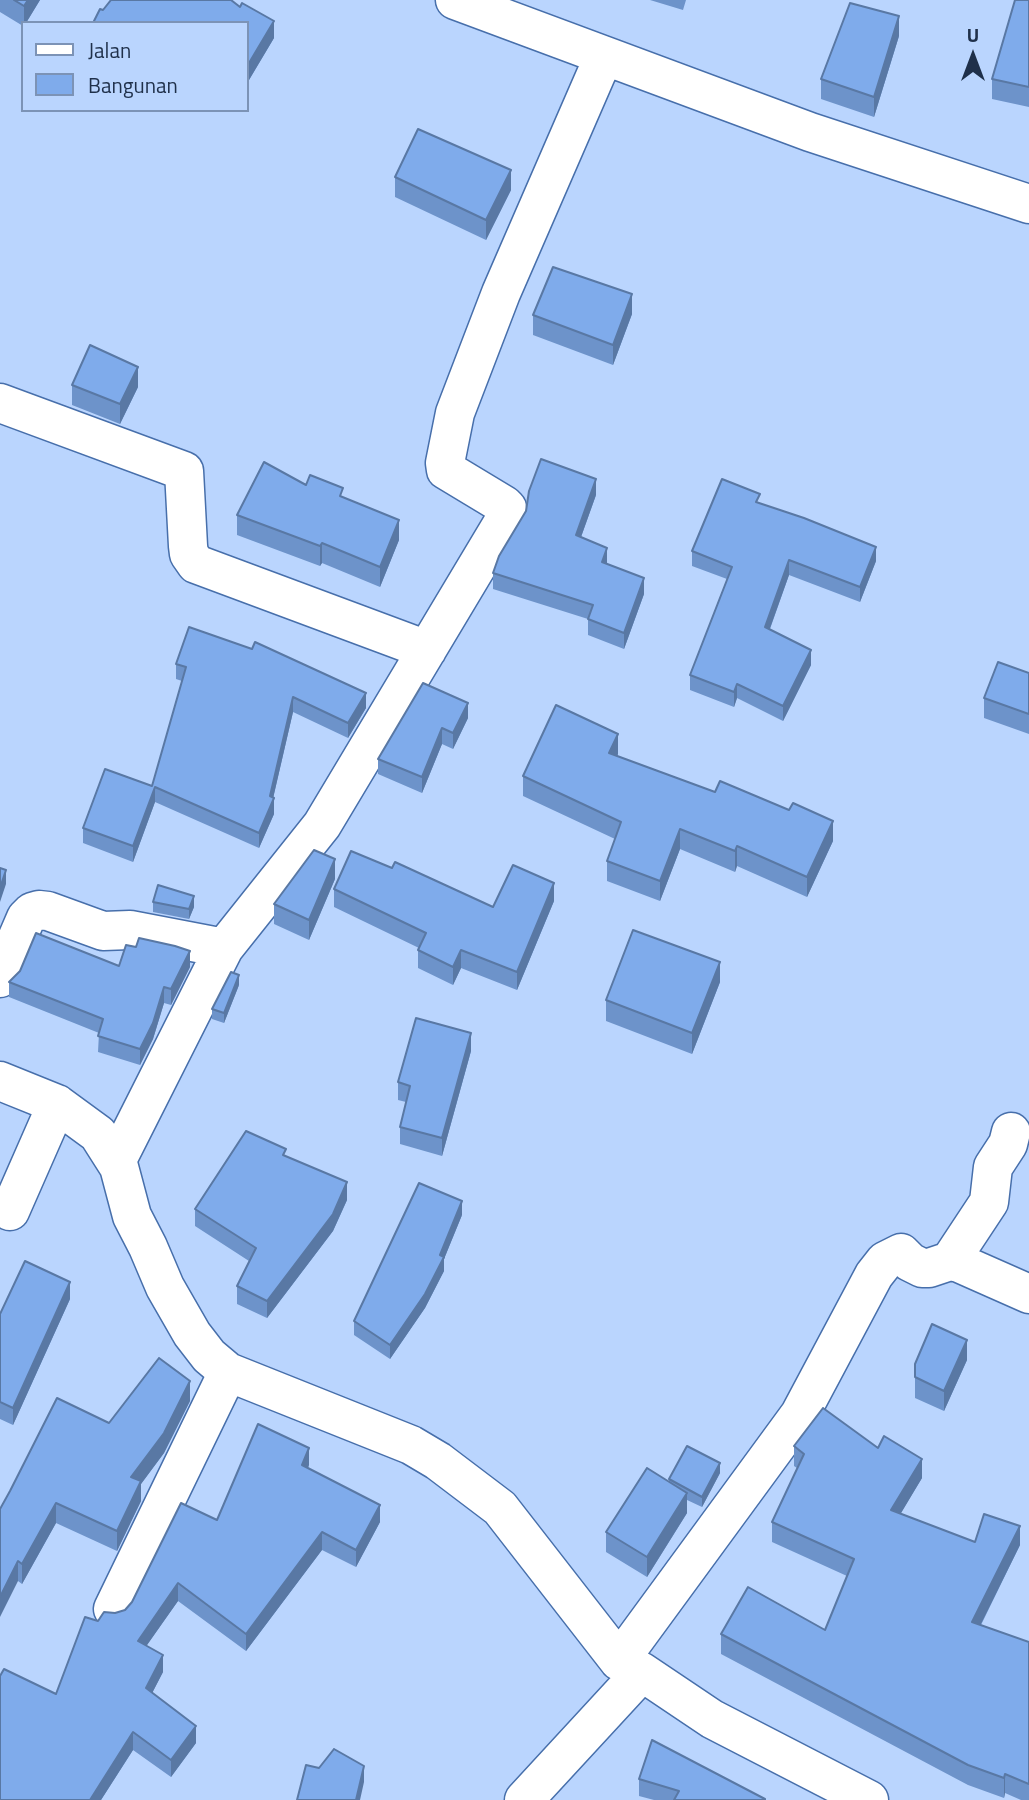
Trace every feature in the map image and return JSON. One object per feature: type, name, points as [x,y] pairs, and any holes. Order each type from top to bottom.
[{"type":"street","points":[[455,0],[810,132],[1029,204]]},
{"type":"street","points":[[116,1162],[224,947],[322,825],[508,511],[504,505],[446,470],[455,413],[501,293],[604,56]]},
{"type":"street","points":[[0,402],[184,471],[189,554],[196,564],[427,649]]},
{"type":"street","points":[[0,978],[26,918],[39,910],[103,931],[130,930],[224,947]]},
{"type":"street","points":[[0,1081],[57,1104],[98,1135],[116,1162],[132,1216],[165,1287],[192,1334],[209,1356],[228,1372],[411,1445],[500,1508],[631,1667],[712,1719],[869,1800]]},
{"type":"street","points":[[10,1211],[57,1104]]},
{"type":"street","points":[[950,1261],[989,1202],[993,1167],[1008,1144],[1011,1132]]},
{"type":"street","points":[[524,1800],[631,1667],[800,1414],[874,1275],[885,1261],[901,1253],[915,1265],[929,1268],[950,1261],[959,1263],[1029,1294]]},
{"type":"street","points":[[113,1609],[228,1372]]},
{"type":"building","points":[[14,0],[28,0],[24,6]]},
{"type":"building","points":[[111,0],[231,0],[240,7],[242,3],[274,21],[249,63],[248,21],[94,21],[100,9],[103,10]]},
{"type":"building","points":[[1015,0],[1029,0],[1029,87],[992,79]]},
{"type":"building","points":[[850,3],[899,16],[874,97],[821,79]]},
{"type":"building","points":[[418,129],[511,170],[486,220],[395,177]]},
{"type":"building","points":[[553,267],[632,294],[613,345],[533,315]]},
{"type":"building","points":[[90,345],[138,367],[120,404],[72,385]]},
{"type":"building","points":[[541,459],[596,479],[576,535],[607,548],[602,562],[644,578],[624,633],[588,619],[593,605],[493,573],[499,556],[526,511],[529,491]]},
{"type":"building","points":[[264,462],[306,485],[310,475],[343,488],[340,496],[399,520],[380,567],[322,543],[320,546],[237,515]]},
{"type":"building","points":[[722,479],[760,494],[756,502],[876,547],[860,587],[789,560],[765,627],[811,650],[783,706],[737,684],[734,692],[690,675],[732,567],[692,551]]},
{"type":"building","points":[[189,627],[252,649],[255,642],[366,693],[348,723],[293,697],[270,796],[274,798],[259,833],[155,787],[133,846],[83,828],[105,769],[152,786],[186,667],[176,664]]},
{"type":"building","points":[[998,662],[1029,673],[1029,714],[984,698]]},
{"type":"building","points":[[423,683],[468,703],[453,733],[442,728],[422,777],[378,759]]},
{"type":"building","points":[[556,705],[618,734],[609,753],[715,792],[720,781],[789,810],[793,803],[833,821],[807,877],[737,846],[735,851],[680,829],[660,881],[607,861],[621,822],[523,776]]},
{"type":"building","points":[[314,850],[335,859],[309,920],[274,904]]},
{"type":"building","points":[[351,851],[392,868],[395,862],[493,907],[513,865],[554,883],[517,972],[461,950],[453,967],[418,950],[426,933],[334,889]]},
{"type":"building","points":[[0,868],[6,870],[0,888]]},
{"type":"building","points":[[158,885],[194,896],[189,909],[153,902]]},
{"type":"building","points":[[633,930],[720,962],[692,1033],[606,1000]]},
{"type":"building","points":[[36,933],[119,966],[126,945],[136,947],[139,938],[190,951],[171,989],[164,987],[153,1023],[140,1049],[98,1036],[103,1019],[9,982],[20,971]]},
{"type":"building","points":[[231,972],[239,975],[224,1013],[212,1009]]},
{"type":"building","points":[[416,1018],[471,1033],[442,1138],[400,1127],[410,1086],[398,1082]]},
{"type":"building","points":[[246,1131],[286,1149],[283,1155],[347,1182],[333,1214],[267,1301],[237,1286],[256,1248],[195,1209]]},
{"type":"building","points":[[419,1183],[462,1201],[440,1255],[444,1257],[425,1294],[390,1345],[354,1321]]},
{"type":"building","points":[[25,1261],[70,1282],[13,1408],[0,1402],[0,1314]]},
{"type":"building","points":[[932,1324],[967,1340],[944,1391],[915,1377],[915,1364]]},
{"type":"building","points":[[159,1358],[190,1381],[164,1433],[131,1477],[141,1481],[117,1531],[56,1503],[22,1564],[18,1561],[0,1597],[0,1509],[57,1398],[109,1423]]},
{"type":"building","points":[[823,1408],[878,1448],[884,1436],[922,1459],[891,1510],[975,1542],[984,1514],[1020,1526],[972,1622],[1029,1642],[1029,1784],[1005,1774],[1004,1778],[968,1765],[721,1634],[748,1587],[825,1630],[854,1559],[772,1522],[804,1454],[794,1446]]},
{"type":"building","points":[[258,1424],[309,1448],[302,1465],[380,1505],[356,1550],[322,1532],[246,1634],[178,1583],[138,1641],[163,1655],[146,1688],[196,1726],[171,1760],[133,1732],[90,1800],[0,1800],[0,1676],[4,1669],[56,1694],[85,1617],[98,1621],[104,1612],[125,1610],[132,1602],[181,1503],[217,1520]]},
{"type":"building","points":[[687,1446],[720,1463],[702,1497],[669,1479]]},
{"type":"building","points":[[647,1468],[687,1493],[647,1557],[606,1532]]},
{"type":"building","points":[[652,1740],[765,1800],[674,1800],[679,1791],[639,1779]]},
{"type":"building","points":[[334,1749],[364,1766],[356,1800],[297,1800],[306,1765],[319,1768]]}]
